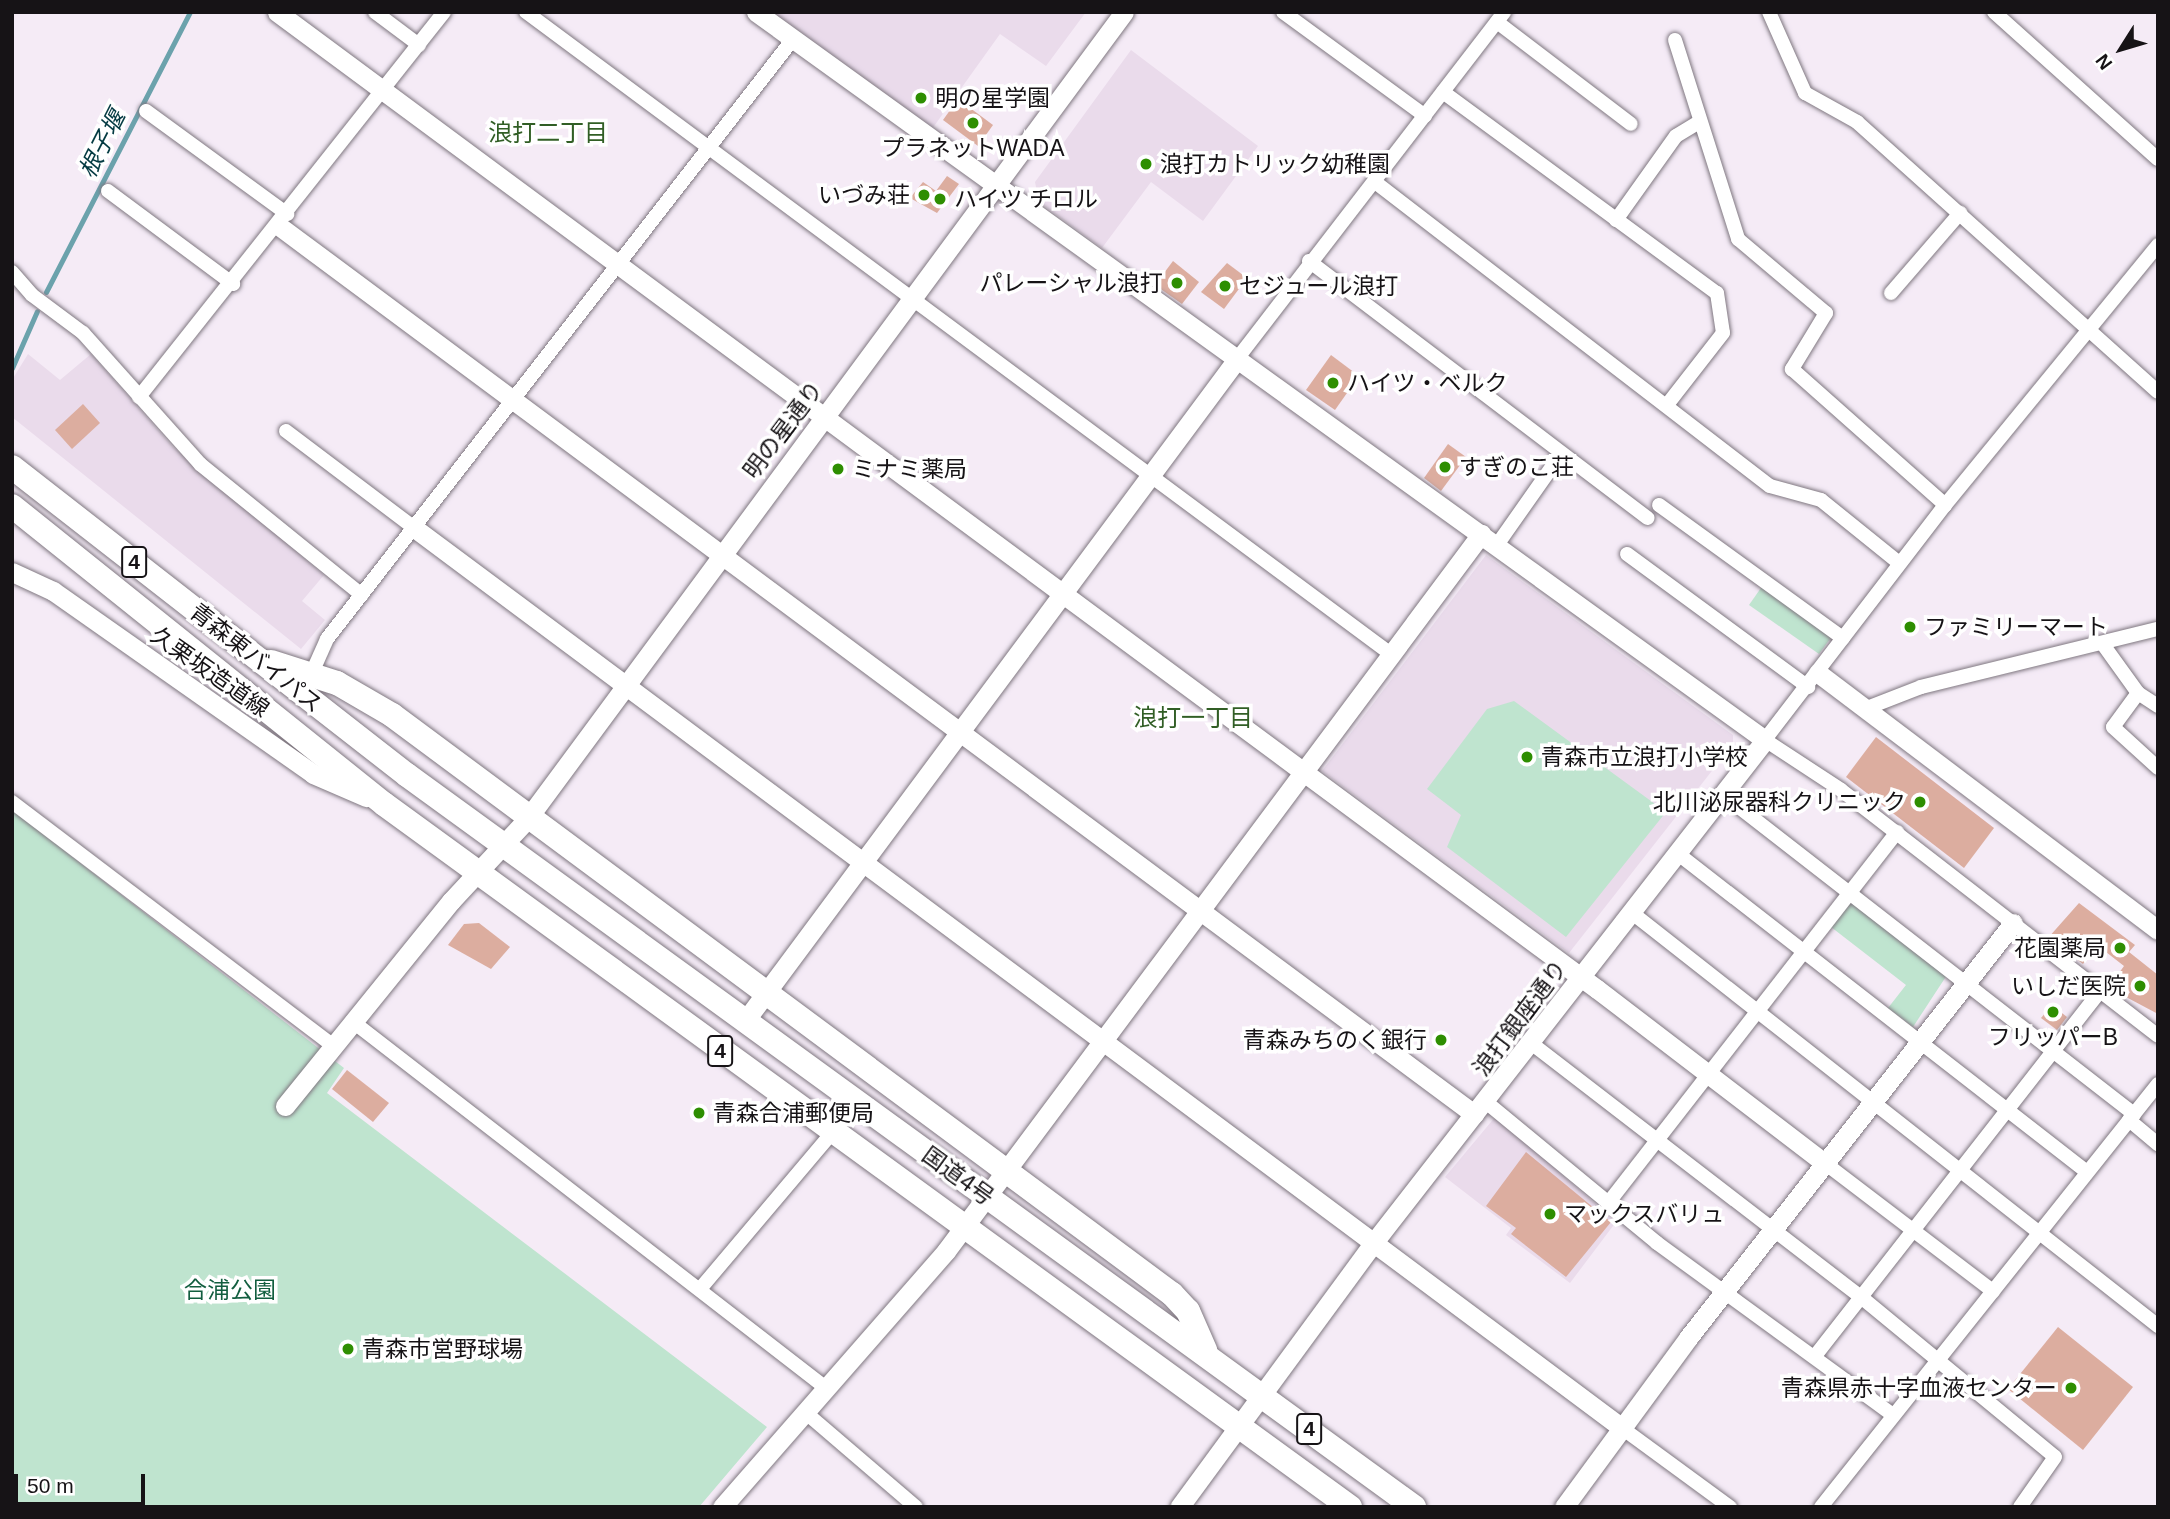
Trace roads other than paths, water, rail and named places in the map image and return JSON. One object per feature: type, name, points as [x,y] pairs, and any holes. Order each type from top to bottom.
[{"type":"highway","name":"青森東バイパス","points":[[12,467],[503,846]]},
{"type":"highway","name":"青森東バイパス","points":[[12,506],[384,804],[477,873]]},
{"type":"highway","points":[[257,658],[362,695],[766,992],[1183,1304],[1205,1351]]},
{"type":"highway","name":"国道4号","points":[[503,846],[988,1198],[1205,1351],[1414,1507]]},
{"type":"highway","name":"国道4号","points":[[477,873],[1350,1507]]},
{"type":"street","points":[[277,12],[1581,978],[1993,1291]]},
{"type":"street","points":[[375,12],[419,45]]},
{"type":"street","points":[[139,397],[233,284],[444,12]]},
{"type":"street","points":[[526,12],[1392,655]]},
{"type":"street","points":[[756,12],[1765,740],[1897,832],[2158,1036]]},
{"type":"street","name":"明の星通り","points":[[285,1106],[352,1021],[477,873],[528,818],[1124,12]]},
{"type":"street","points":[[1283,12],[1425,116]]},
{"type":"street","points":[[1769,12],[1805,93],[1857,122],[2158,392]]},
{"type":"street","points":[[1993,12],[2158,159]]},
{"type":"street","points":[[746,1021],[1152,477],[1309,261],[1375,182],[1501,17],[1632,124]]},
{"type":"street","points":[[311,675],[322,647],[417,530],[793,39]]},
{"type":"street","points":[[1675,40],[1698,122],[1743,247],[1826,313],[1792,369],[1945,505]]},
{"type":"street","points":[[1443,92],[1719,297],[1723,333],[1667,405]]},
{"type":"street","points":[[146,111],[515,402],[1201,910],[1609,1202],[1894,1415]]},
{"type":"street","points":[[1616,220],[1676,136],[1698,122]]},
{"type":"street","points":[[1375,182],[1769,486],[1821,500],[1899,563]]},
{"type":"street","points":[[108,191],[233,284]]},
{"type":"street","points":[[1891,293],[1960,213]]},
{"type":"street","name":"浪打銀座通り","points":[[1179,1507],[1374,1242],[1531,1044],[1722,793],[1813,680],[1899,563],[2158,245]]},
{"type":"street","points":[[1309,261],[1647,518]]},
{"type":"street","points":[[12,272],[41,302],[83,333],[200,464],[362,595]]},
{"type":"street","points":[[285,431],[1730,1507]]},
{"type":"street","points":[[722,1507],[965,1227],[1392,655],[1561,454]]},
{"type":"street","points":[[1659,505],[1843,638]]},
{"type":"street","points":[[1627,554],[1813,680],[1867,708],[2158,930]]},
{"type":"street","name":"久栗坂造道線","points":[[12,572],[53,591],[313,775],[384,804]]},
{"type":"street","points":[[1867,708],[1922,687],[2158,629]]},
{"type":"street","points":[[2102,643],[2138,693],[2158,706]]},
{"type":"street","points":[[2138,693],[2113,727],[2158,768]]},
{"type":"street","points":[[1722,793],[2053,1051],[2132,1117],[2158,1144]]},
{"type":"street","points":[[12,802],[333,1046]]},
{"type":"street","points":[[1609,1202],[1897,832]]},
{"type":"street","points":[[1677,853],[2087,1172]]},
{"type":"street","points":[[1631,912],[1962,1167],[2158,1326]]},
{"type":"street","points":[[1564,1507],[1726,1290],[1922,1043],[2013,923]]},
{"type":"street","points":[[1815,1356],[2100,991]]},
{"type":"street","points":[[352,1021],[826,1388]]},
{"type":"street","points":[[1531,1044],[1861,1297],[2055,1457],[2020,1507]]},
{"type":"street","points":[[1821,1507],[2158,1084]]},
{"type":"street","points":[[700,1289],[832,1133]]},
{"type":"street","points":[[805,1412],[916,1507]]},
{"type":"waterway","name":"根子堰","points":[[46,292],[190,12]]},
{"type":"waterway","name":"根子堰","points":[[12,368],[37,311]]},
{"type":"place","name":"明の星学園","points":[[921,98]]},
{"type":"place","name":"プラネットWADA","points":[[973,123]]},
{"type":"place","name":"浪打カトリック幼稚園","points":[[1146,164]]},
{"type":"place","name":"いづみ荘","points":[[924,195]]},
{"type":"place","name":"ハイツ チロル","points":[[940,199]]},
{"type":"place","name":"パレーシャル浪打","points":[[1177,283]]},
{"type":"place","name":"セジュール浪打","points":[[1225,286]]},
{"type":"place","name":"ハイツ・ベルク","points":[[1333,383]]},
{"type":"place","name":"すぎのこ荘","points":[[1445,467]]},
{"type":"place","name":"ミナミ薬局","points":[[838,469]]},
{"type":"place","name":"ファミリーマート","points":[[1910,627]]},
{"type":"place","name":"青森市立浪打小学校","points":[[1527,757]]},
{"type":"place","name":"北川泌尿器科クリニック","points":[[1920,802]]},
{"type":"place","name":"花園薬局","points":[[2120,948]]},
{"type":"place","name":"いしだ医院","points":[[2140,986]]},
{"type":"place","name":"フリッパーB","points":[[2053,1012]]},
{"type":"place","name":"青森みちのく銀行","points":[[1441,1040]]},
{"type":"place","name":"青森合浦郵便局","points":[[699,1113]]},
{"type":"place","name":"マックスバリュ","points":[[1550,1214]]},
{"type":"place","name":"青森市営野球場","points":[[348,1349]]},
{"type":"place","name":"青森県赤十字血液センター","points":[[2071,1388]]},
{"type":"district","name":"浪打二丁目","points":[[548,133]]},
{"type":"district","name":"浪打一丁目","points":[[1193,718]]},
{"type":"park label","name":"合浦公園","points":[[230,1290]]}]
